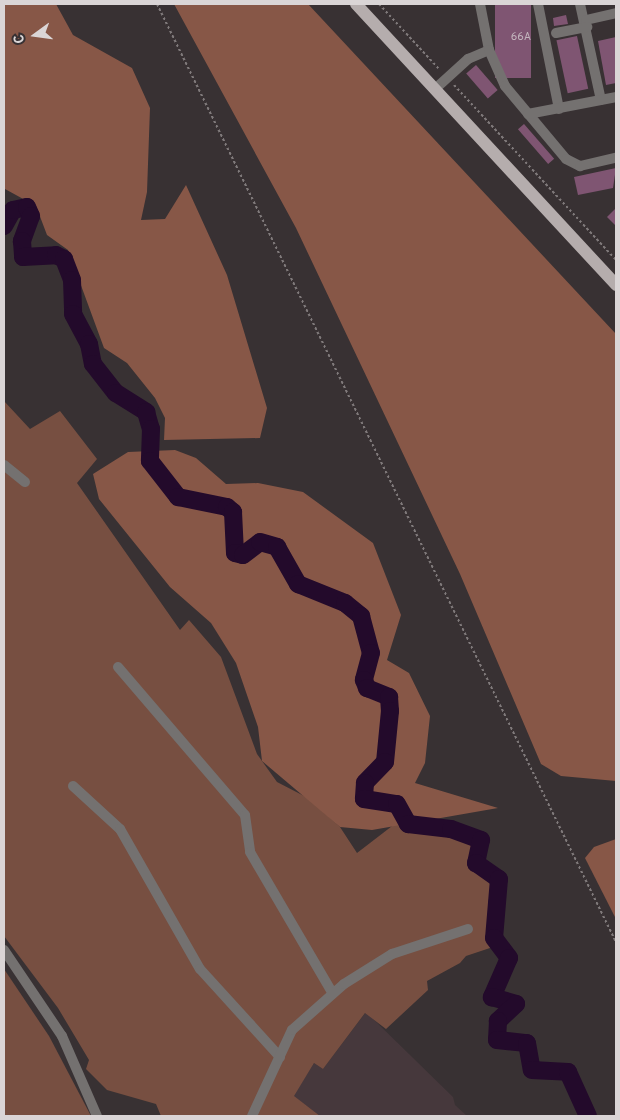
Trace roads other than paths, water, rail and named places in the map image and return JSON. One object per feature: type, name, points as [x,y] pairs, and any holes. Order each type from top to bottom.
[{"type":"main road","points":[[356,4],[616,285]]},
{"type":"street","points":[[480,4],[489,50],[499,77],[528,114],[574,165],[616,158]]},
{"type":"street","points":[[538,4],[559,108]]},
{"type":"street","points":[[580,4],[586,23],[601,100]]},
{"type":"street","points":[[556,34],[616,13]]},
{"type":"street","points":[[435,89],[473,55],[489,50]]},
{"type":"street","points":[[528,114],[616,97]]},
{"type":"street","points":[[4,465],[24,482]]},
{"type":"street","points":[[118,666],[245,815],[250,852],[333,994]]},
{"type":"street","points":[[73,786],[120,829],[200,969],[280,1058]]},
{"type":"street","points":[[252,1116],[292,1030],[333,994],[392,954],[468,928]]},
{"type":"street","points":[[4,950],[62,1036],[97,1116]]},
{"type":"waterway","points":[[4,226],[13,210],[27,207],[31,216],[22,241],[23,257],[56,255],[64,259],[72,280],[73,314],[89,344],[93,364],[116,393],[146,412],[151,429],[150,461],[178,497],[227,507],[233,512],[235,553],[243,555],[260,542],[277,547],[298,584],[345,603],[361,616],[371,653],[364,680],[367,688],[389,697],[390,711],[385,762],[365,783],[364,799],[397,804],[408,824],[451,829],[481,840],[476,863],[499,879],[494,938],[509,958],[492,997],[516,1004],[498,1021],[497,1040],[527,1043],[532,1070],[568,1072],[588,1116]]}]
